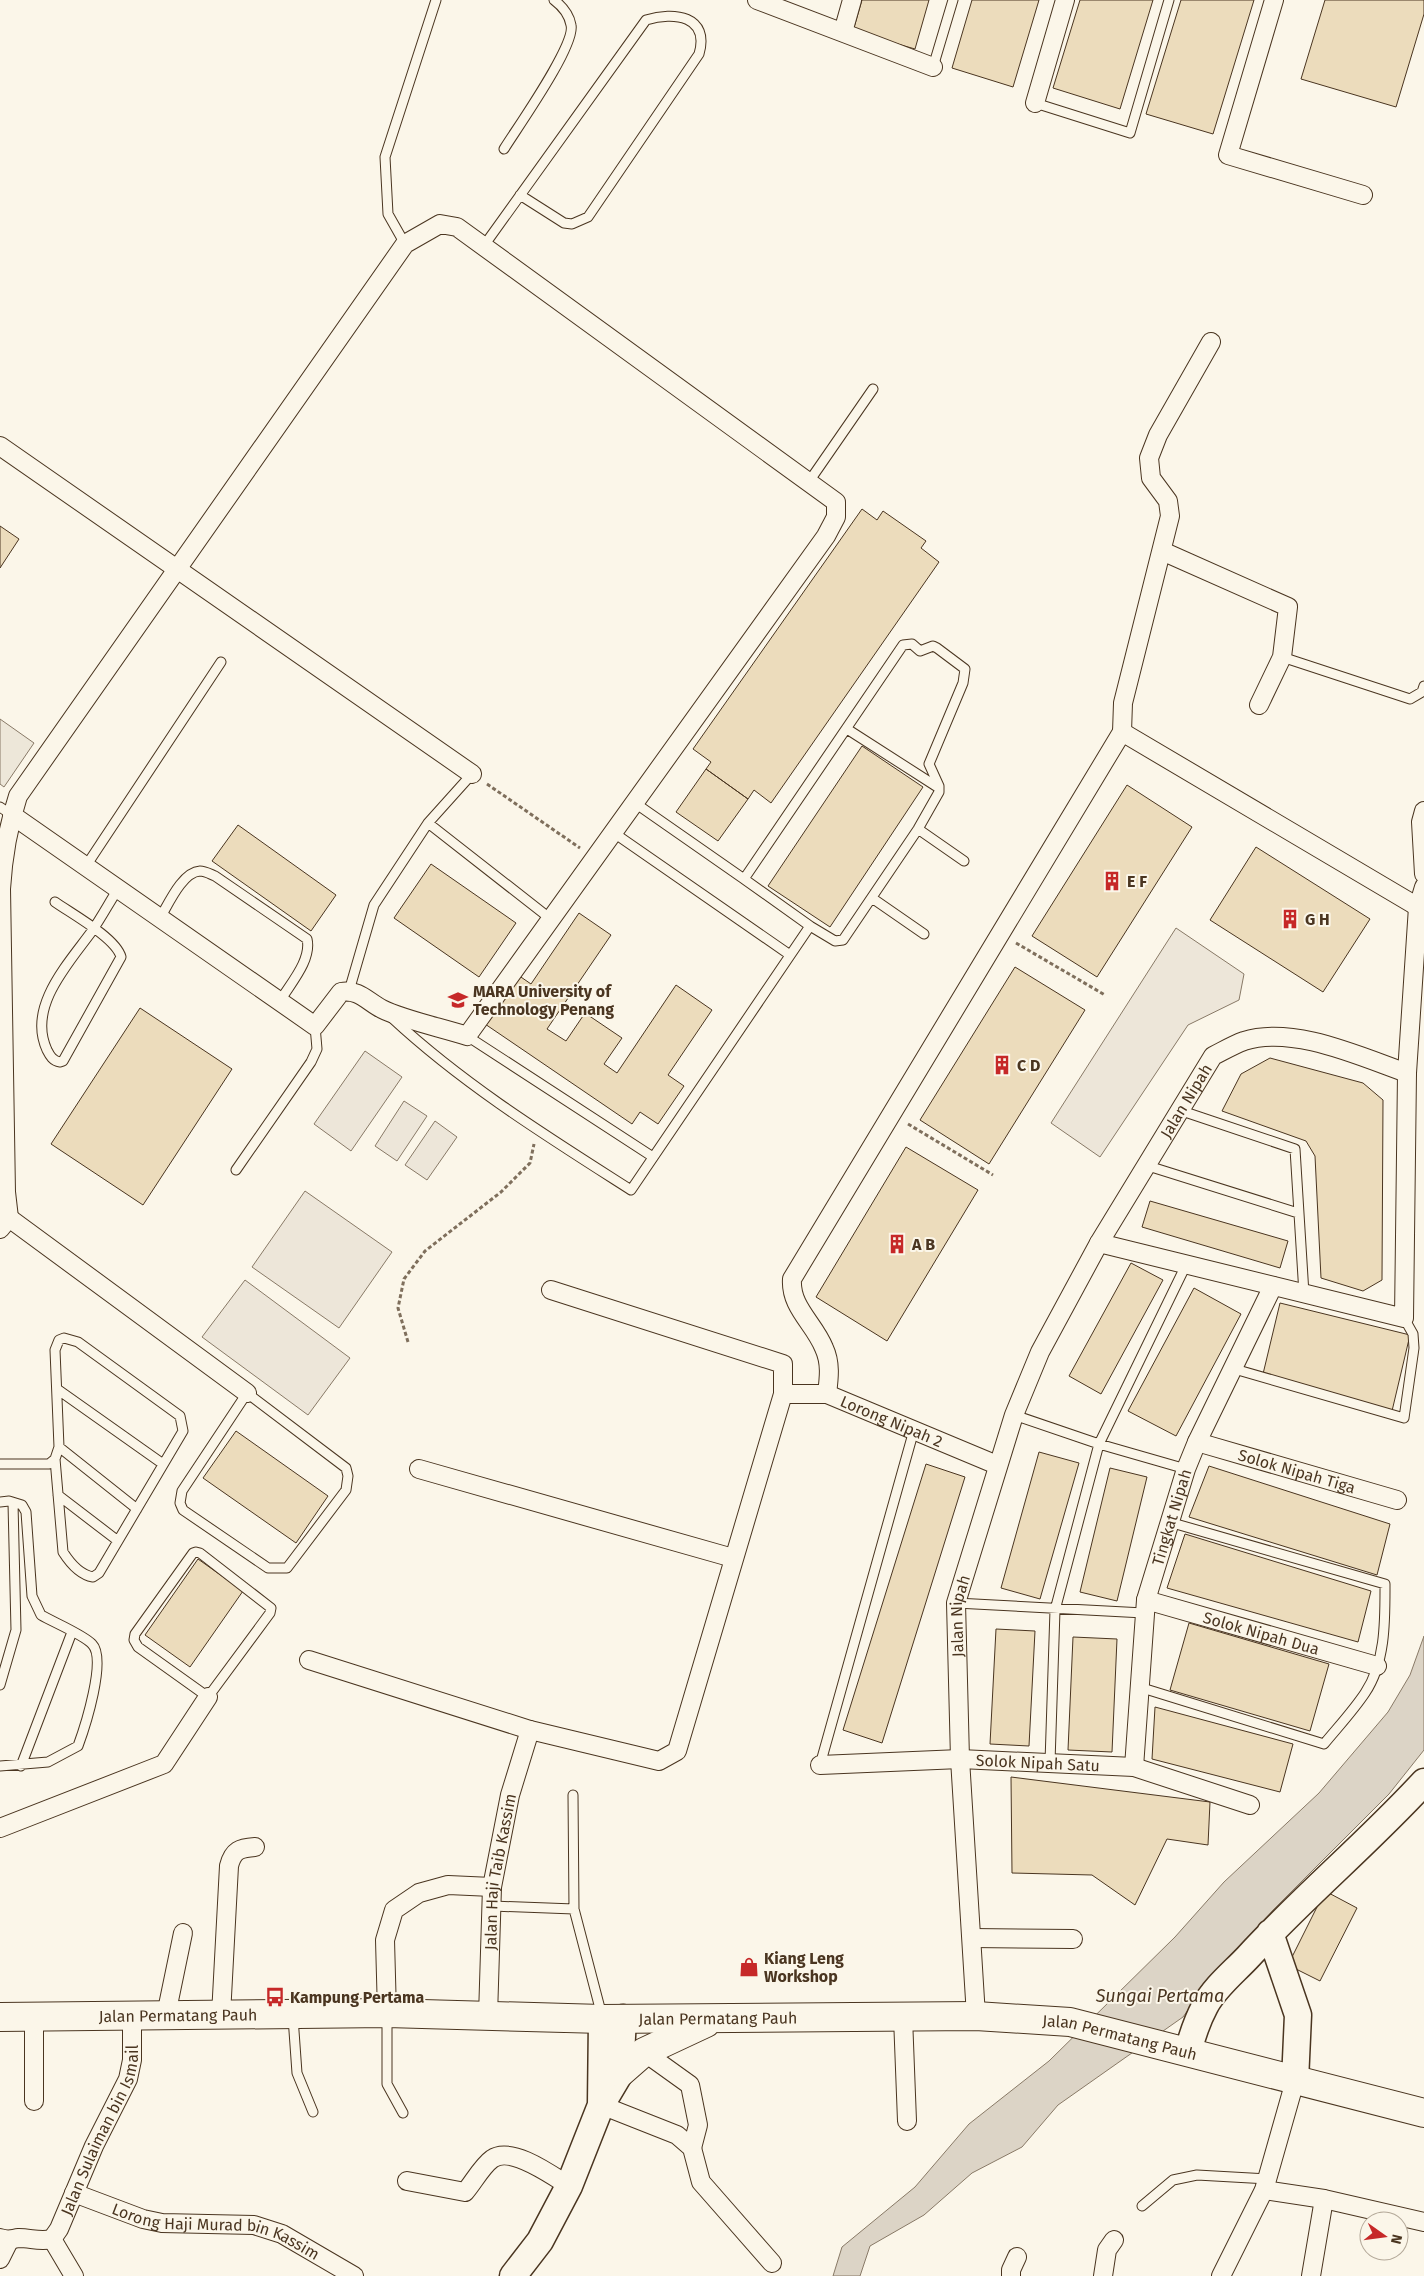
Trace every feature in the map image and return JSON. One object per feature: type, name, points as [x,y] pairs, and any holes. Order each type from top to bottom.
[{"type":"main road","name":"Jalan Permatang Pauh","points":[[0,2017],[387,2013],[613,2019],[976,2016],[1070,2022],[1424,2113]]},
{"type":"main road","points":[[620,2073],[644,2052],[668,2039],[719,2018]]},
{"type":"street","points":[[757,0],[933,67]]},
{"type":"street","points":[[843,32],[852,0]]},
{"type":"street","points":[[1035,103],[1065,0]]},
{"type":"street","points":[[1274,0],[1228,155],[1363,194]]},
{"type":"street","points":[[6,811],[315,1026],[341,992],[349,990],[358,993],[383,1010],[467,1036],[826,536],[836,517],[836,502],[483,248],[457,227],[440,224],[405,244],[6,811],[1,888],[6,1183],[4,1223],[247,1393]]},
{"type":"street","points":[[826,1394],[830,1370],[824,1348],[796,1302],[791,1291],[792,1279],[890,1113],[1122,732],[1123,703],[1170,516],[1168,501],[1151,478],[1149,458],[1158,435],[1211,342]]},
{"type":"street","points":[[0,446],[472,774]]},
{"type":"street","points":[[1162,551],[1288,606],[1282,657],[1259,706]]},
{"type":"street","points":[[1122,732],[1418,908]]},
{"type":"street","points":[[1424,811],[1421,822],[1424,874]]},
{"type":"street","points":[[1099,1243],[1404,1318],[1407,1073],[1418,908],[1424,887]]},
{"type":"street","name":"Jalan Nipah","points":[[976,2016],[960,1759],[956,1603],[997,1465],[1014,1415],[1040,1352],[1099,1243],[1213,1056],[1245,1041],[1281,1036],[1318,1043],[1407,1073]]},
{"type":"street","name":"Tingkat Nipah","points":[[1134,1767],[1145,1607],[1169,1522],[1197,1442],[1231,1368],[1273,1286]]},
{"type":"street","points":[[309,1660],[530,1730],[659,1761],[677,1752],[783,1394],[783,1364],[551,1290]]},
{"type":"street","name":"Lorong Nipah 2","points":[[783,1394],[826,1394],[997,1465]]},
{"type":"street","name":"Solok Nipah Tiga","points":[[1197,1442],[1398,1500]]},
{"type":"street","points":[[418,1469],[733,1558]]},
{"type":"street","name":"Solok Nipah Dua","points":[[1145,1607],[1377,1666]]},
{"type":"street","points":[[0,1828],[164,1764],[208,1697]]},
{"type":"street","name":"Jalan Haji Taib Kassim","points":[[488,2016],[493,1906],[492,1887],[510,1795],[530,1730]]},
{"type":"street","name":"Solok Nipah Satu","points":[[820,1765],[960,1759],[1134,1767],[1250,1805]]},
{"type":"street","points":[[1188,2052],[1194,2029],[1206,2004],[1270,1933],[1331,1872],[1387,1823],[1424,1782]]},
{"type":"street","points":[[221,2015],[232,1856],[239,1848],[255,1847]]},
{"type":"street","points":[[387,2013],[385,1940],[394,1910],[419,1893],[448,1885],[492,1887]]},
{"type":"street","points":[[166,2015],[183,1933]]},
{"type":"street","points":[[1221,2276],[1266,2184],[1294,2081],[1298,2015],[1270,1933]]},
{"type":"street","points":[[972,1938],[1073,1938]]},
{"type":"street","name":"Jalan Sulaiman bin Ismail","points":[[52,2239],[60,2229],[109,2115],[128,2079],[132,2060],[132,2016]]},
{"type":"street","points":[[34,2017],[34,2100]]},
{"type":"street","points":[[903,2018],[907,2121]]},
{"type":"street","points":[[513,2276],[540,2241],[569,2186],[601,2106],[620,2073],[613,2019]]},
{"type":"street","points":[[601,2106],[613,2019]]},
{"type":"street","points":[[644,2052],[690,2084],[698,2125],[692,2148],[701,2182],[772,2263]]},
{"type":"street","points":[[601,2106],[677,2135],[692,2148]]},
{"type":"street","points":[[407,2181],[466,2192],[492,2158],[506,2155],[529,2162],[569,2186]]},
{"type":"street","points":[[1266,2184],[1424,2222]]},
{"type":"street","name":"Lorong Haji Murad bin Kassim","points":[[74,2193],[143,2220],[162,2223],[254,2225],[282,2234],[354,2276]]},
{"type":"street","points":[[1311,2276],[1324,2199]]},
{"type":"street","points":[[0,2259],[4,2240],[19,2238],[42,2241],[52,2239],[74,2276]]},
{"type":"street","points":[[1103,2276],[1107,2250],[1114,2240]]},
{"type":"street","points":[[1011,2276],[1011,2270],[1017,2258]]},
{"type":"lane","points":[[405,244],[388,214],[385,157],[436,0]]},
{"type":"lane","points":[[504,149],[567,48],[572,26],[564,8],[554,0]]},
{"type":"lane","points":[[933,67],[953,0]]},
{"type":"lane","points":[[1035,103],[1130,133],[1169,0]]},
{"type":"lane","points":[[483,248],[520,195],[646,20],[661,16],[671,16],[691,21],[699,28],[703,40],[699,54],[588,217],[572,224],[564,223],[520,195]]},
{"type":"lane","points":[[808,483],[873,389]]},
{"type":"lane","points":[[744,879],[903,645],[912,644],[924,651],[933,646],[965,669],[963,683],[929,764],[940,789]]},
{"type":"lane","points":[[1282,657],[1410,699],[1422,692],[1424,686]]},
{"type":"lane","points":[[86,866],[221,662]]},
{"type":"lane","points":[[847,728],[940,789]]},
{"type":"lane","points":[[349,990],[374,906],[428,823],[472,774]]},
{"type":"lane","points":[[635,803],[810,926],[840,942],[918,829],[940,789]]},
{"type":"lane","points":[[428,823],[552,920]]},
{"type":"lane","points":[[918,829],[964,862]]},
{"type":"lane","points":[[614,832],[790,955]]},
{"type":"lane","points":[[160,918],[185,879],[197,871],[214,876],[307,939],[309,947],[305,960],[280,1001]]},
{"type":"lane","points":[[55,902],[93,929],[119,950],[122,957],[63,1061],[56,1062],[50,1056],[45,1046],[40,1025],[47,1001],[56,980],[93,929],[118,889]]},
{"type":"lane","points":[[872,898],[924,934]]},
{"type":"lane","points":[[383,1010],[432,1055],[536,1130],[631,1190],[810,926]]},
{"type":"lane","points":[[236,1170],[310,1062],[317,1049],[315,1026]]},
{"type":"lane","points":[[467,1036],[653,1157]]},
{"type":"lane","points":[[1179,1110],[1295,1150],[1304,1294]]},
{"type":"lane","points":[[1145,1165],[1298,1213]]},
{"type":"lane","points":[[1050,1762],[1055,1610],[1099,1444],[1186,1265]]},
{"type":"lane","points":[[1231,1368],[1404,1418],[1414,1348],[1413,1334],[1404,1318]]},
{"type":"lane","points":[[64,1338],[78,1342],[180,1416],[183,1431],[118,1541],[98,1573],[93,1577],[86,1576],[68,1560],[64,1552],[55,1459],[59,1448],[56,1350],[59,1340],[64,1338]]},
{"type":"lane","points":[[57,1389],[163,1464]]},
{"type":"lane","points":[[247,1393],[346,1468],[348,1476],[346,1490],[287,1568],[281,1570],[268,1568],[183,1510],[180,1503],[182,1491],[247,1393]]},
{"type":"lane","points":[[1014,1415],[1099,1444],[1186,1469]]},
{"type":"lane","points":[[820,1765],[914,1430]]},
{"type":"lane","points":[[59,1448],[137,1509]]},
{"type":"lane","points":[[0,1464],[50,1464],[55,1459]]},
{"type":"lane","points":[[58,1495],[118,1541]]},
{"type":"lane","points":[[0,1502],[22,1505],[26,1512],[32,1596],[36,1608],[41,1615],[93,1644],[97,1655],[88,1719],[78,1746],[48,1762],[21,1766],[0,1766]]},
{"type":"lane","points":[[0,1685],[16,1630],[13,1503]]},
{"type":"lane","points":[[1139,1687],[1324,1744],[1366,1691],[1377,1666],[1384,1629],[1385,1584],[1169,1522]]},
{"type":"lane","points":[[196,1552],[200,1553],[271,1608],[270,1613],[208,1697],[138,1647],[134,1640],[135,1634],[181,1569],[193,1553],[196,1552]]},
{"type":"lane","points":[[956,1603],[1055,1610],[1145,1607]]},
{"type":"lane","points":[[21,1766],[72,1632]]},
{"type":"lane","points":[[573,1795],[574,1909],[613,2019]]},
{"type":"lane","points":[[493,1906],[574,1909]]},
{"type":"lane","points":[[387,2013],[387,2084],[403,2113]]},
{"type":"lane","points":[[292,2014],[298,2073],[313,2112]]},
{"type":"lane","points":[[1142,2206],[1173,2180],[1197,2175],[1266,2184]]},
{"type":"path","points":[[472,774],[595,859]]},
{"type":"path","points":[[1000,934],[1105,995]]},
{"type":"path","points":[[890,1113],[993,1175]]},
{"type":"path","points":[[408,1342],[398,1308],[404,1279],[424,1250],[501,1192],[530,1163],[536,1130]]},
{"type":"shaded area","points":[[0,719],[34,743],[4,787],[0,784]]},
{"type":"shaded area","points":[[1176,928],[1244,974],[1239,1000],[1188,1025],[1100,1157],[1051,1123]]},
{"type":"shaded area","points":[[365,1051],[402,1077],[351,1151],[314,1124]]},
{"type":"shaded area","points":[[404,1101],[427,1116],[397,1161],[375,1146]]},
{"type":"shaded area","points":[[435,1121],[457,1137],[427,1180],[405,1165]]},
{"type":"shaded area","points":[[305,1191],[392,1252],[339,1328],[252,1267]]},
{"type":"shaded area","points":[[245,1280],[350,1358],[308,1415],[202,1337]]},
{"type":"water","name":"Sungai Pertama","points":[[1424,1636],[1424,1750],[1389,1794],[1273,1910],[1208,1982],[1183,2017],[1058,2105],[1022,2147],[972,2173],[924,2215],[870,2246],[860,2276],[833,2276],[842,2247],[915,2187],[969,2124],[1049,2061],[1175,1937],[1224,1882],[1319,1793],[1388,1712],[1410,1675]]},
{"type":"building","points":[[862,0],[929,0],[915,49],[853,31]]},
{"type":"building","points":[[972,0],[1039,0],[1013,87],[952,68]]},
{"type":"building","points":[[1080,0],[1153,0],[1120,109],[1053,88]]},
{"type":"building","points":[[1181,0],[1254,0],[1213,134],[1146,114]]},
{"type":"building","points":[[1325,0],[1424,0],[1424,14],[1396,107],[1301,79]]},
{"type":"building","points":[[862,509],[877,520],[883,511],[926,541],[921,548],[939,562],[771,803],[754,790],[748,799],[706,769],[711,762],[693,749]]},
{"type":"building","points":[[0,526],[19,539],[0,568]]},
{"type":"building","points":[[862,746],[923,787],[830,927],[768,886]]},
{"type":"building","points":[[706,769],[748,799],[718,841],[676,812]]},
{"type":"building","name":"E F","points":[[1127,785],[1192,827],[1097,977],[1032,936]]},
{"type":"building","points":[[238,825],[336,895],[311,931],[212,861]]},
{"type":"building","name":"G H","points":[[1256,847],[1370,919],[1323,992],[1210,920]]},
{"type":"building","points":[[431,864],[516,923],[479,977],[394,918]]},
{"type":"building","points":[[579,913],[611,935],[547,1029],[566,1041],[585,1013],[622,1038],[604,1064],[617,1073],[676,985],[712,1010],[668,1075],[684,1086],[658,1124],[640,1112],[632,1124],[485,1024],[518,975],[531,984]]},
{"type":"building","name":"C D","points":[[1015,967],[1085,1010],[989,1164],[920,1120]]},
{"type":"building","points":[[140,1008],[232,1069],[143,1205],[51,1144]]},
{"type":"building","points":[[1270,1058],[1363,1083],[1383,1100],[1382,1280],[1363,1291],[1321,1278],[1315,1156],[1306,1141],[1222,1111],[1241,1074]]},
{"type":"building","name":"A B","points":[[906,1147],[978,1190],[887,1341],[816,1297]]},
{"type":"building","points":[[1150,1201],[1288,1241],[1280,1268],[1142,1227]]},
{"type":"building","points":[[1131,1263],[1163,1280],[1101,1394],[1069,1376]]},
{"type":"building","points":[[1194,1288],[1241,1314],[1176,1436],[1128,1411]]},
{"type":"building","points":[[1280,1303],[1410,1335],[1392,1411],[1263,1374]]},
{"type":"building","points":[[236,1431],[328,1496],[296,1543],[203,1478]]},
{"type":"building","points":[[1039,1452],[1079,1463],[1040,1599],[1001,1588]]},
{"type":"building","points":[[926,1464],[965,1477],[882,1743],[843,1730]]},
{"type":"building","points":[[1209,1466],[1390,1524],[1377,1575],[1189,1517]]},
{"type":"building","points":[[1110,1468],[1147,1477],[1117,1601],[1080,1592]]},
{"type":"building","points":[[1185,1534],[1371,1591],[1358,1642],[1167,1588]]},
{"type":"building","points":[[198,1559],[243,1591],[190,1667],[145,1635]]},
{"type":"building","points":[[1189,1623],[1329,1664],[1310,1731],[1170,1690]]},
{"type":"building","points":[[996,1629],[1035,1631],[1029,1746],[990,1744]]},
{"type":"building","points":[[1073,1637],[1117,1639],[1112,1752],[1068,1750]]},
{"type":"building","points":[[1155,1707],[1293,1744],[1280,1792],[1152,1759]]},
{"type":"building","points":[[1011,1777],[1210,1802],[1208,1845],[1167,1839],[1135,1905],[1092,1875],[1012,1873]]},
{"type":"building","points":[[1325,1891],[1357,1908],[1320,1981],[1288,1965]]},
{"type":"place","name":"E F","points":[[1112,881]]},
{"type":"place","name":"G H","points":[[1290,919]]},
{"type":"place","name":"MARA University of Technology Penang","points":[[458,1000]]},
{"type":"place","name":"C D","points":[[1002,1065]]},
{"type":"place","name":"A B","points":[[897,1244]]},
{"type":"place","name":"Kiang Leng Workshop","points":[[749,1967]]},
{"type":"place","name":"Kampung Pertama","points":[[275,1997]]}]
